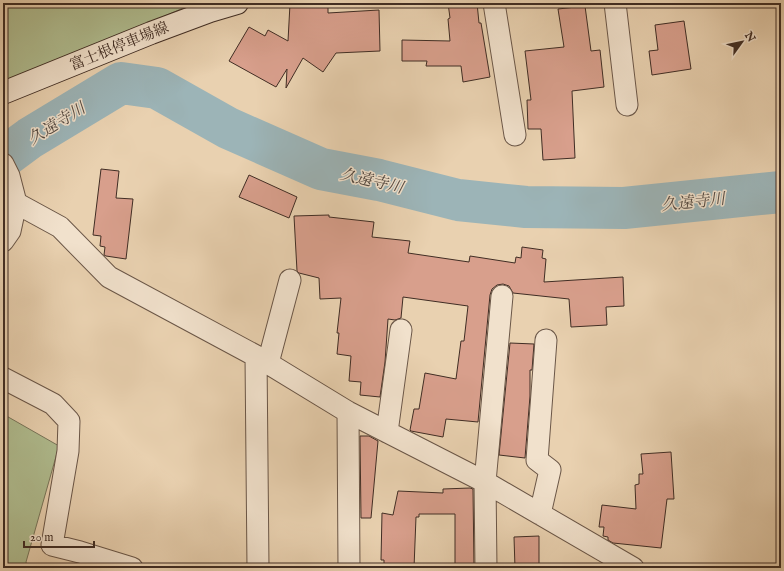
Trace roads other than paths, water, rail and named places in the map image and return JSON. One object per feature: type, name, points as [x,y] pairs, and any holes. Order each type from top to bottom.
[{"type":"main road","name":"富士根停車場線","points":[[3,93],[151,33],[210,11],[237,3]]},
{"type":"street","points":[[494,3],[515,135]]},
{"type":"street","points":[[615,3],[627,105]]},
{"type":"street","points":[[3,241],[10,231],[16,203],[6,170]]},
{"type":"street","points":[[16,203],[60,227],[109,277],[262,360],[348,412],[485,482],[633,568]]},
{"type":"street","points":[[258,568],[262,360],[290,280]]},
{"type":"street","points":[[486,568],[485,482],[502,296]]},
{"type":"street","points":[[387,432],[401,330]]},
{"type":"street","points":[[540,514],[550,470],[537,460],[546,340]]},
{"type":"street","points":[[3,378],[53,404],[69,421],[68,451],[52,545],[132,568]]},
{"type":"street","points":[[348,412],[349,568]]},
{"type":"waterway","name":"久遠寺川","points":[[3,158],[30,138],[121,83],[157,88],[228,128],[321,169],[379,180],[458,200],[526,207],[624,208],[781,192]]}]
